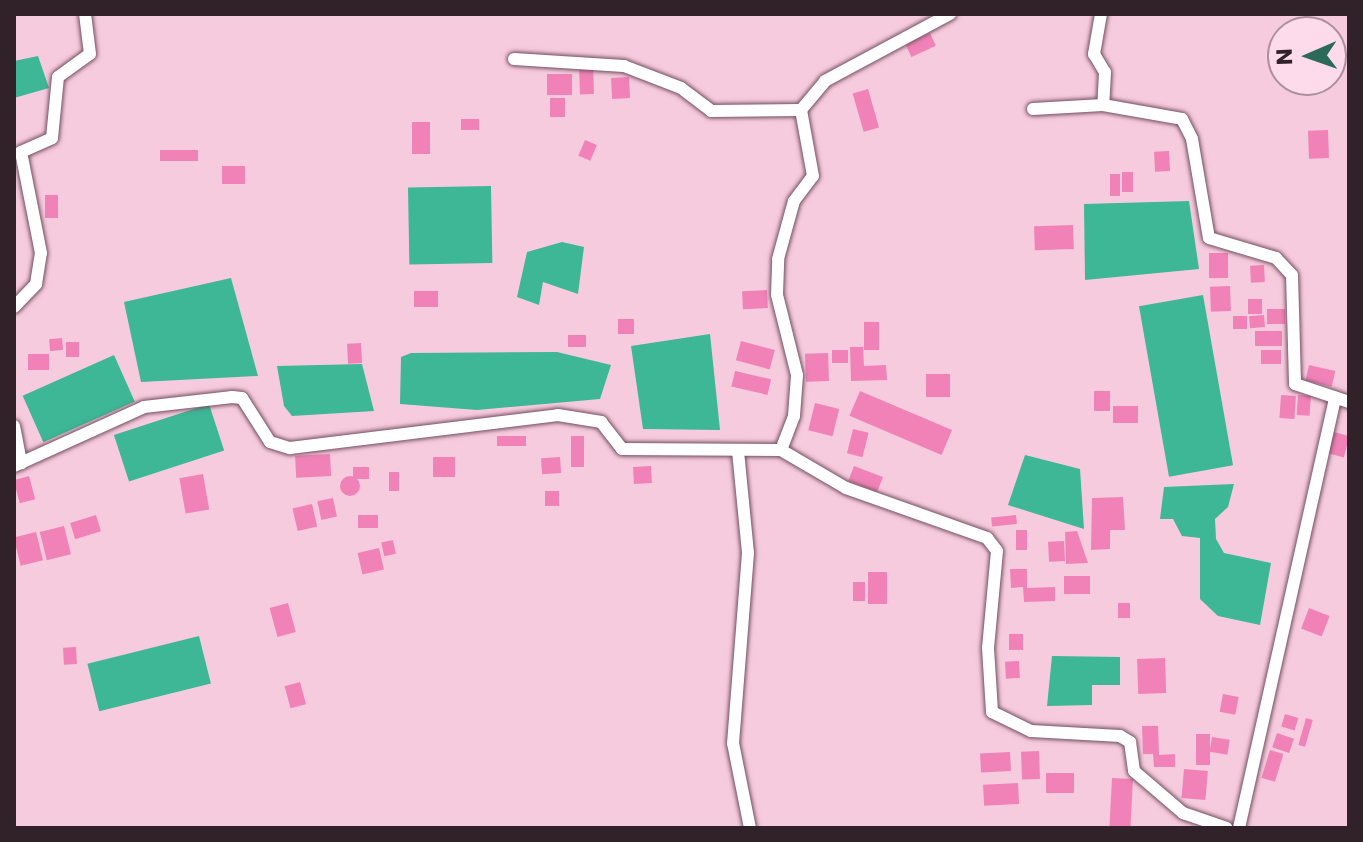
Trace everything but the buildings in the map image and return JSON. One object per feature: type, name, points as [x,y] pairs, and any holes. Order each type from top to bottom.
[{"type":"street","points":[[14,307],[36,284],[41,253],[21,152],[52,138],[58,77],[90,54],[85,14]]},
{"type":"street","points":[[514,59],[624,66],[681,88],[711,111],[801,110],[825,81],[950,14]]},
{"type":"street","points":[[1101,14],[1094,54],[1105,72],[1103,105]]},
{"type":"street","points":[[1033,109],[1103,105],[1182,119],[1192,139],[1209,238],[1287,264],[1295,384],[1349,402]]},
{"type":"street","points":[[781,450],[794,416],[797,375],[777,295],[778,259],[790,209],[813,176],[814,160],[801,110]]},
{"type":"street","points":[[14,426],[18,464],[144,407],[232,397],[242,398],[270,442],[290,448],[558,415],[601,422],[622,449],[781,450],[846,488],[987,538],[997,551],[988,648],[992,712],[1031,731],[1120,736],[1130,742],[1134,771],[1183,813],[1227,828]]},
{"type":"street","points":[[1239,828],[1335,398]]},
{"type":"street","points":[[738,451],[748,553],[733,743],[750,828]]},
{"type":"shaded area","points":[[38,56],[49,88],[14,98],[14,61]]},
{"type":"shaded area","points":[[491,186],[492,263],[409,264],[408,187]]},
{"type":"shaded area","points":[[1189,201],[1199,269],[1085,280],[1084,204]]},
{"type":"shaded area","points":[[562,242],[584,247],[578,294],[543,282],[539,305],[517,297],[527,252]]},
{"type":"shaded area","points":[[231,278],[258,376],[141,382],[124,302]]},
{"type":"shaded area","points":[[1203,295],[1233,465],[1169,477],[1139,306]]},
{"type":"shaded area","points":[[710,334],[720,430],[643,429],[631,346]]},
{"type":"shaded area","points":[[557,352],[611,365],[600,399],[477,410],[400,404],[401,357],[411,353]]},
{"type":"shaded area","points":[[114,355],[135,402],[43,442],[23,396]]},
{"type":"shaded area","points":[[362,364],[374,411],[292,416],[284,406],[277,366]]},
{"type":"shaded area","points":[[209,404],[224,451],[129,482],[114,435]]},
{"type":"shaded area","points":[[1025,455],[1080,469],[1084,529],[1008,505]]},
{"type":"shaded area","points":[[1234,484],[1228,507],[1215,519],[1216,539],[1224,553],[1271,563],[1260,625],[1218,616],[1200,599],[1200,538],[1182,536],[1173,519],[1160,519],[1164,487]]},
{"type":"shaded area","points":[[199,636],[211,684],[99,711],[87,664]]},
{"type":"shaded area","points":[[1052,656],[1120,657],[1120,685],[1092,685],[1092,705],[1047,706]]}]
